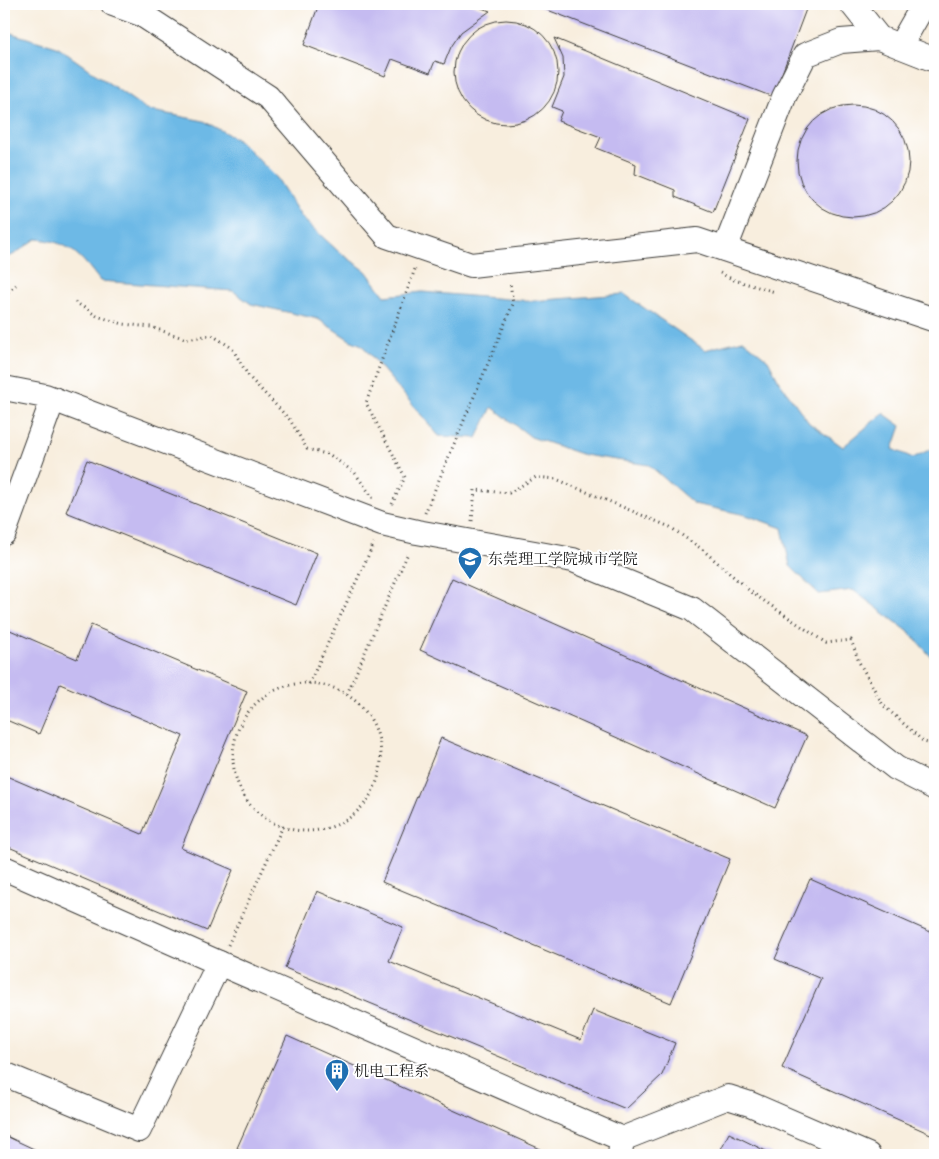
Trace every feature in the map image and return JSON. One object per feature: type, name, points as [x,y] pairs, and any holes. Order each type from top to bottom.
[{"type":"street","points":[[852,4],[889,42]]},
{"type":"street","points":[[889,42],[924,4]]},
{"type":"street","points":[[121,7],[141,14],[268,97],[387,236],[471,265],[511,274],[697,240],[721,260],[935,320]]},
{"type":"street","points":[[721,260],[784,97],[805,55],[841,41],[889,42],[935,60]]},
{"type":"street","points":[[4,388],[45,396],[382,524],[572,560],[692,609],[896,768],[935,788]]},
{"type":"street","points":[[4,533],[53,399]]},
{"type":"street","points":[[4,868],[219,963],[621,1147],[728,1097],[750,1104],[868,1155]]},
{"type":"street","points":[[4,1074],[139,1130],[219,963]]},
{"type":"path","points":[[82,4],[121,7]]},
{"type":"path","points":[[309,684],[405,477],[366,403],[423,248]]},
{"type":"path","points":[[721,260],[734,280],[780,293]]},
{"type":"path","points":[[347,694],[513,304],[511,274]]},
{"type":"path","points":[[4,295],[16,285]]},
{"type":"path","points":[[75,302],[97,316],[123,324],[151,327],[186,339],[212,335],[232,348],[249,377],[290,420],[307,449],[330,455],[355,473],[372,495],[382,524]]},
{"type":"path","points":[[467,541],[472,521],[475,490],[510,492],[536,477],[556,479],[670,527],[703,550],[751,592],[826,643],[851,640],[859,662],[883,705],[924,742],[935,745]]},
{"type":"path","points":[[299,683],[324,684],[347,694],[366,712],[377,734],[381,759],[376,783],[364,805],[344,821],[321,830],[296,830],[274,823],[254,809],[240,789],[234,767],[234,743],[242,721],[256,702],[276,689],[299,683]]},
{"type":"path","points":[[219,963],[283,826]]},
{"type":"water","points":[[4,31],[57,47],[147,110],[204,121],[240,141],[277,178],[302,218],[338,251],[366,271],[385,296],[422,292],[531,301],[624,294],[705,350],[743,340],[768,360],[779,381],[809,423],[843,447],[883,413],[901,426],[893,449],[913,458],[935,447],[935,661],[909,632],[853,590],[819,594],[790,566],[782,528],[746,515],[694,504],[649,465],[584,455],[531,437],[492,407],[477,438],[439,436],[362,345],[350,340],[318,319],[251,304],[233,291],[100,281],[87,264],[73,251],[47,240],[36,239],[13,255],[4,258]]},
{"type":"building","points":[[319,4],[471,4],[490,11],[461,32],[451,47],[444,64],[435,61],[430,73],[392,59],[385,76],[304,45]]},
{"type":"building","points":[[532,4],[808,4],[773,97]]},
{"type":"building","points":[[506,20],[526,24],[543,35],[554,52],[558,72],[554,92],[543,109],[526,120],[506,124],[486,120],[469,109],[458,92],[454,72],[458,52],[469,35],[486,24]]},
{"type":"building","points":[[554,38],[750,119],[713,212],[675,197],[675,190],[635,174],[636,164],[596,148],[601,137],[558,121],[562,111],[552,107],[564,77],[563,58]]},
{"type":"building","points":[[853,105],[874,109],[893,121],[905,140],[909,161],[905,182],[893,201],[874,213],[853,217],[832,213],[813,201],[801,182],[797,161],[801,140],[813,121],[832,109]]},
{"type":"building","points":[[87,460],[317,553],[296,605],[66,512]]},
{"type":"building","points":[[452,578],[807,736],[775,808],[420,650]]},
{"type":"building","points":[[91,625],[247,691],[181,848],[233,870],[207,931],[4,845],[4,775],[142,834],[183,736],[60,684],[39,734],[4,719],[4,645],[10,630],[77,659]]},
{"type":"building","points":[[441,738],[730,859],[671,1003],[382,882]]},
{"type":"building","points":[[810,879],[935,934],[935,1136],[782,1068],[821,979],[775,959]]},
{"type":"building","points":[[317,891],[403,927],[389,961],[581,1040],[593,1010],[675,1043],[662,1075],[626,1109],[285,968]]},
{"type":"building","name":"机电工程系","points":[[287,1036],[554,1155],[253,1155],[237,1148]]},
{"type":"building","points":[[729,1133],[774,1155],[718,1155]]},
{"type":"building","points":[[4,1135],[36,1150],[33,1155],[4,1155]]},
{"type":"place","name":"东莞理工学院城市学院","points":[[470,580]]},
{"type":"place","name":"机电工程系","points":[[337,1092]]}]
